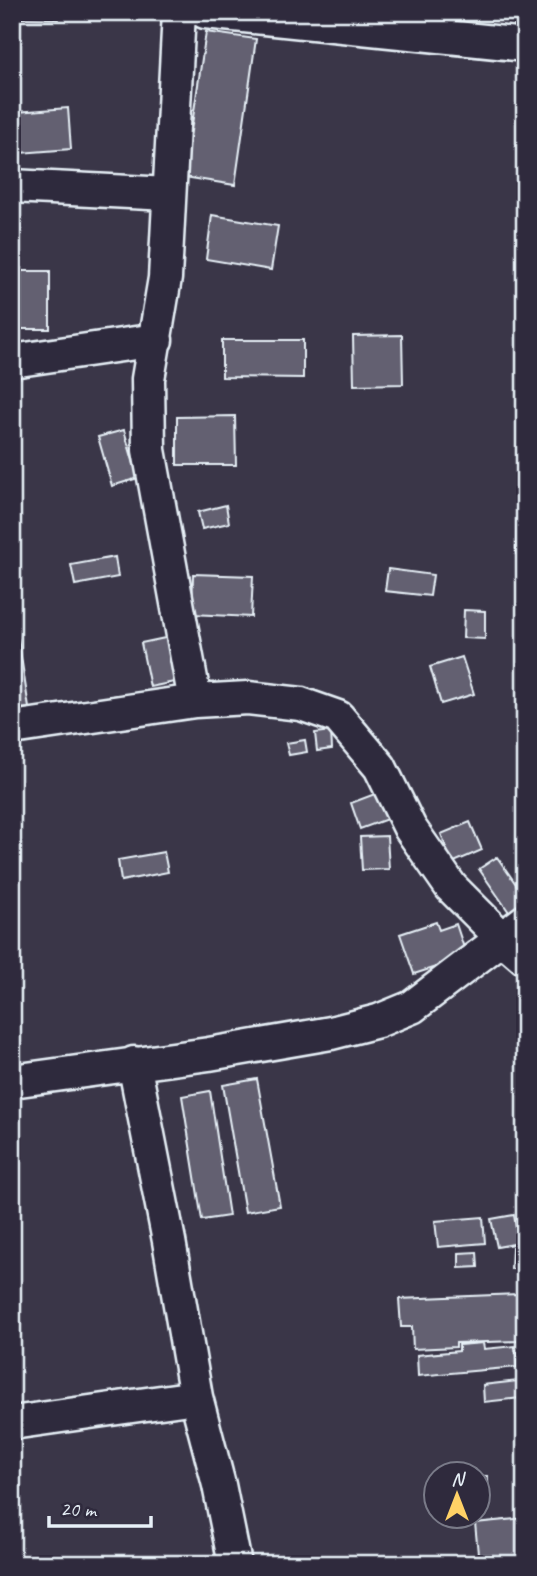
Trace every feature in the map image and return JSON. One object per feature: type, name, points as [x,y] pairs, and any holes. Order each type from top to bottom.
[{"type":"street","points":[[179,12],[165,278],[148,379],[149,450],[195,701]]},
{"type":"street","points":[[205,12],[525,45]]},
{"type":"street","points":[[12,186],[169,194]]},
{"type":"street","points":[[12,360],[156,340]]},
{"type":"street","points":[[12,728],[195,701],[248,698],[301,704],[338,717],[380,767],[410,828],[451,887],[517,939],[412,1007],[378,1021],[286,1041],[12,1080]]},
{"type":"street","points":[[134,1063],[197,1397],[235,1564]]},
{"type":"street","points":[[12,1423],[197,1397]]},
{"type":"building","points":[[12,12],[58,12],[58,19],[12,18]]},
{"type":"building","points":[[206,32],[256,39],[235,185],[184,177]]},
{"type":"building","points":[[68,108],[71,149],[20,153],[16,112]]},
{"type":"building","points":[[212,215],[278,226],[271,270],[206,259]]},
{"type":"building","points":[[21,271],[50,271],[50,329],[21,329]]},
{"type":"building","points":[[402,335],[403,384],[354,385],[353,336]]},
{"type":"building","points":[[222,340],[303,340],[303,378],[222,377]]},
{"type":"building","points":[[235,416],[236,465],[177,465],[177,417]]},
{"type":"building","points":[[124,430],[138,478],[112,486],[98,437]]},
{"type":"building","points":[[226,505],[229,523],[202,529],[198,512]]},
{"type":"building","points":[[517,512],[525,512],[525,555],[516,554]]},
{"type":"building","points":[[115,557],[118,577],[75,585],[71,565]]},
{"type":"building","points":[[388,569],[433,575],[430,596],[385,591]]},
{"type":"building","points":[[193,574],[253,576],[251,617],[192,614]]},
{"type":"building","points":[[12,599],[29,708],[12,710]]},
{"type":"building","points":[[464,610],[485,611],[485,639],[463,638]]},
{"type":"building","points":[[170,637],[179,681],[150,687],[141,643]]},
{"type":"building","points":[[462,657],[474,694],[441,704],[430,667]]},
{"type":"building","points":[[331,731],[332,749],[317,751],[315,733]]},
{"type":"building","points":[[305,740],[307,752],[289,755],[286,743]]},
{"type":"building","points":[[380,792],[390,818],[360,829],[351,803]]},
{"type":"building","points":[[470,822],[482,850],[452,863],[441,834]]},
{"type":"building","points":[[387,836],[389,869],[362,870],[360,837]]},
{"type":"building","points":[[164,852],[168,872],[121,881],[118,860]]},
{"type":"building","points":[[497,857],[525,897],[525,906],[511,915],[479,869]]},
{"type":"building","points":[[17,880],[20,898],[12,899],[12,881]]},
{"type":"building","points":[[436,922],[439,930],[456,924],[467,957],[414,974],[400,934]]},
{"type":"building","points":[[257,1079],[280,1206],[245,1212],[223,1085]]},
{"type":"building","points":[[210,1091],[229,1216],[202,1220],[182,1096]]},
{"type":"building","points":[[514,1215],[519,1243],[497,1247],[491,1219]]},
{"type":"building","points":[[483,1217],[485,1243],[438,1247],[435,1221]]},
{"type":"building","points":[[512,1247],[525,1248],[525,1269],[511,1269]]},
{"type":"building","points":[[477,1252],[478,1267],[459,1268],[459,1253]]},
{"type":"building","points":[[518,1294],[520,1341],[456,1343],[456,1347],[413,1349],[412,1327],[401,1327],[399,1299]]},
{"type":"building","points":[[483,1343],[484,1349],[515,1346],[517,1367],[418,1376],[417,1355],[459,1351],[459,1345]]},
{"type":"building","points":[[518,1381],[521,1398],[484,1402],[483,1385]]},
{"type":"building","points":[[525,1518],[525,1563],[479,1564],[476,1530],[491,1530],[491,1521]]}]
